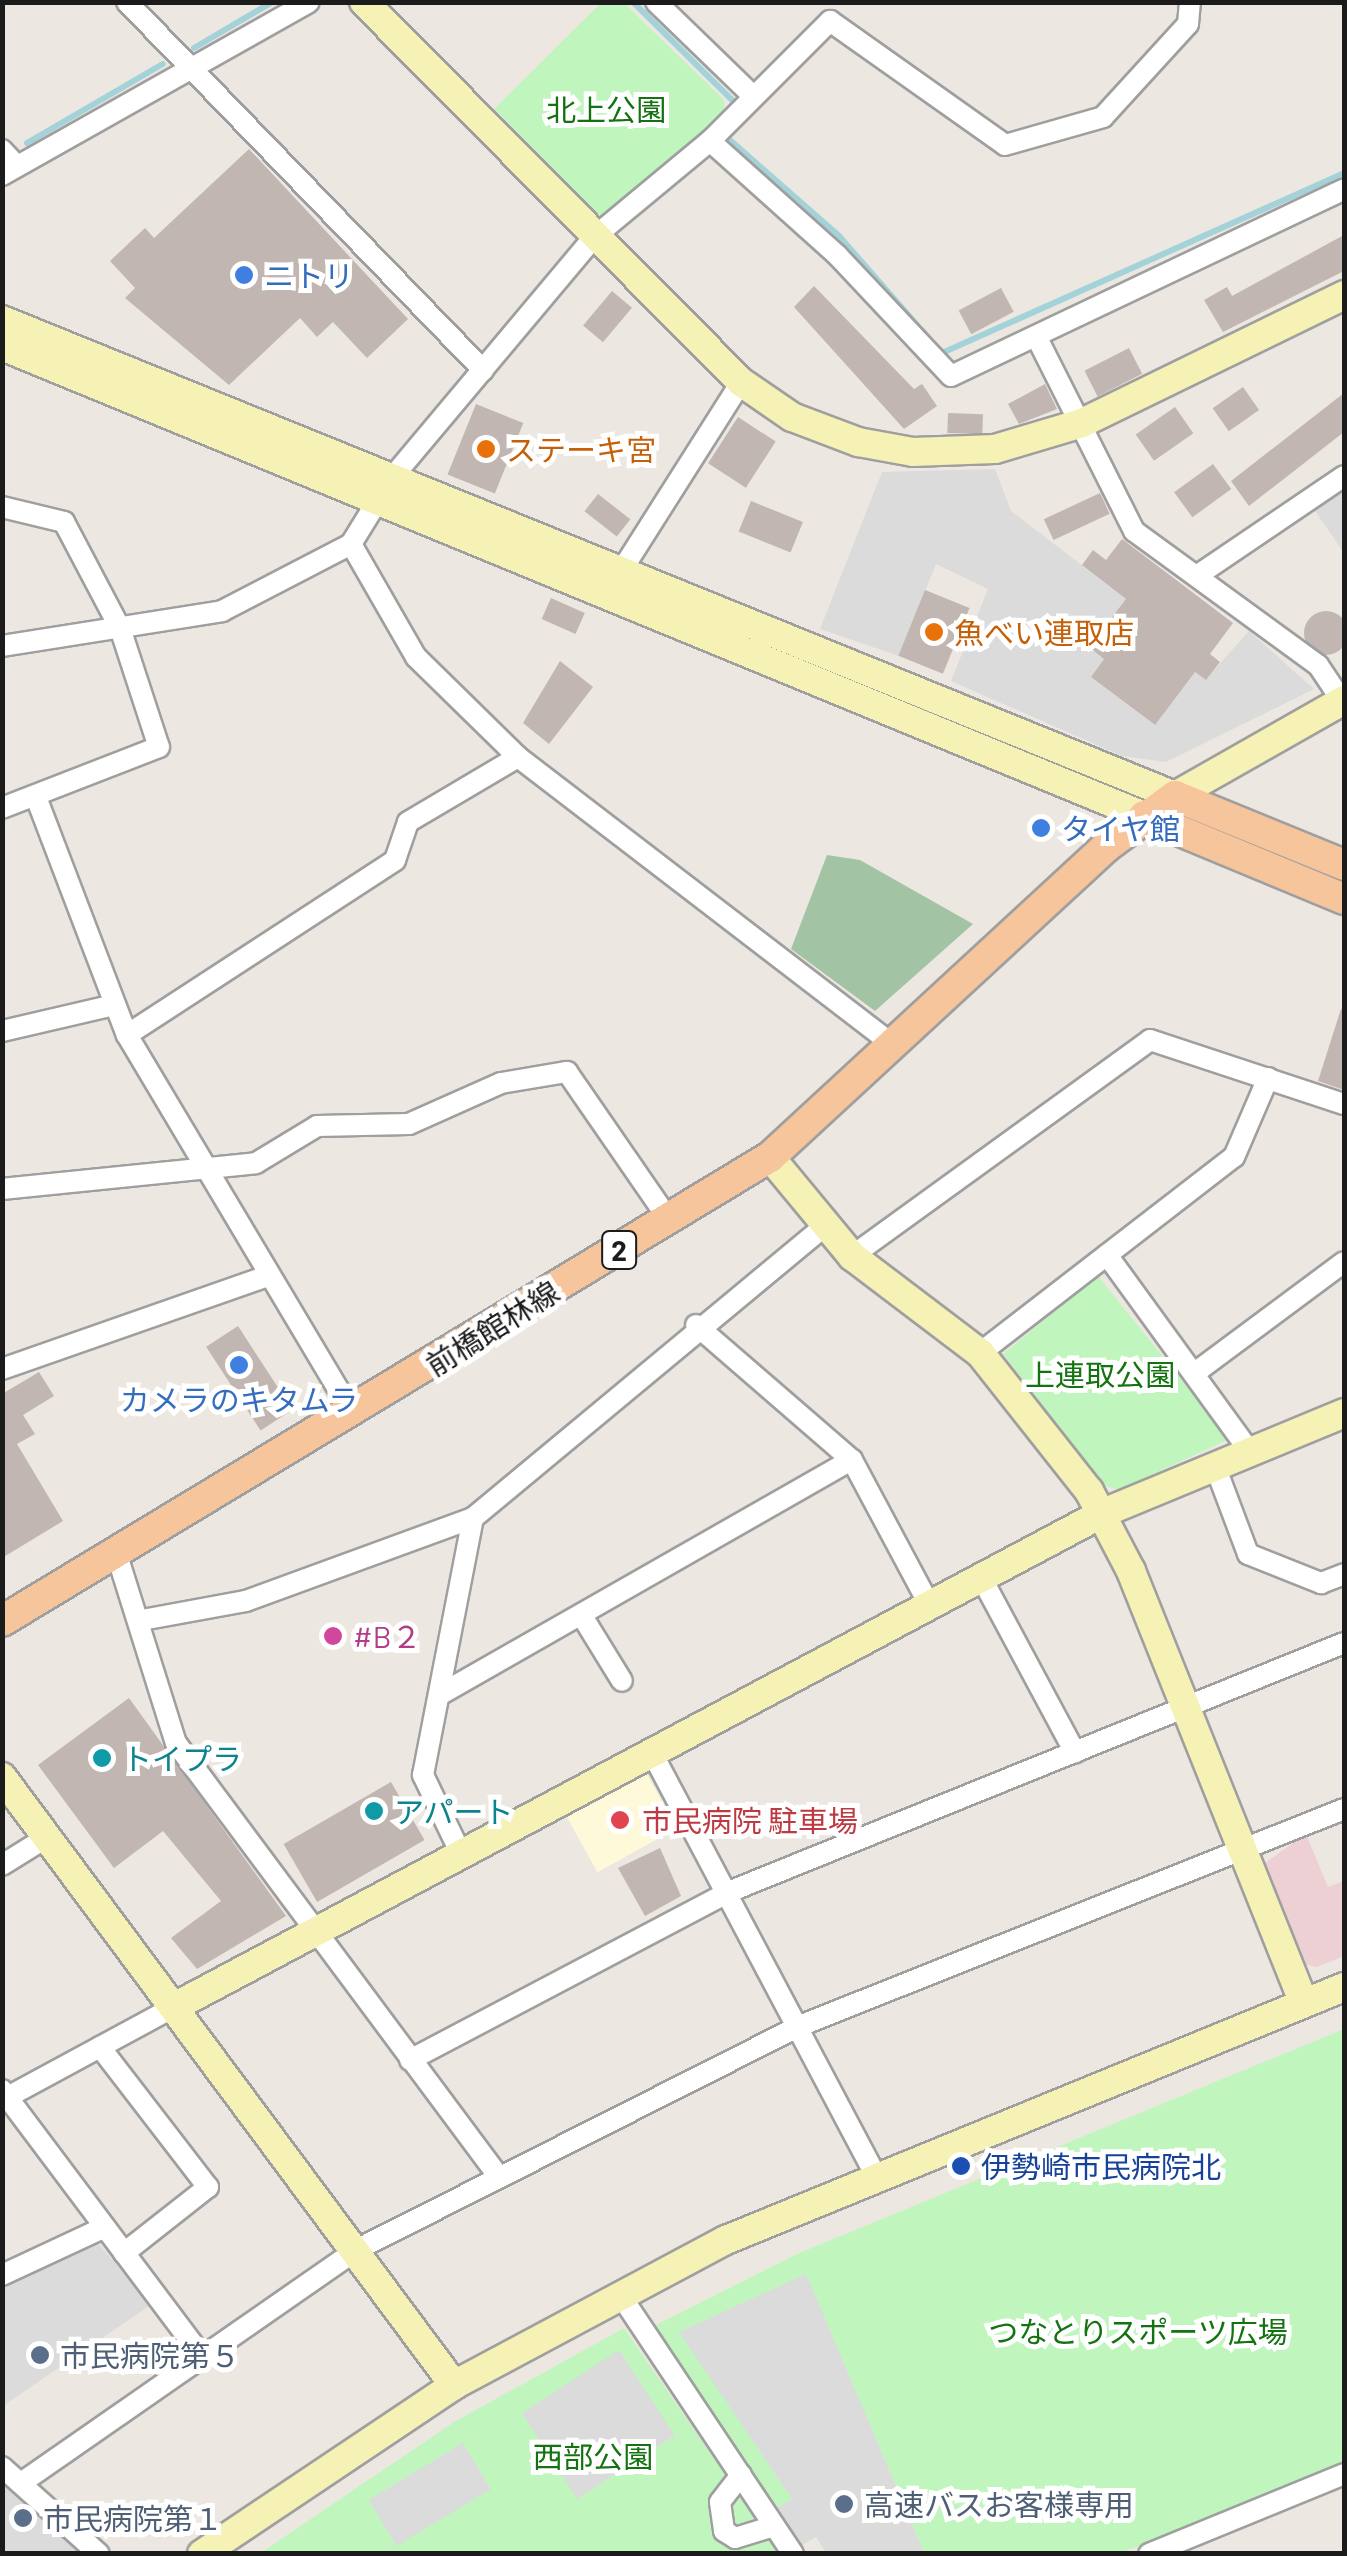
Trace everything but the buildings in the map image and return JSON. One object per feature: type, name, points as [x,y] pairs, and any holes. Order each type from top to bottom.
[{"type":"main road","name":"前橋館林線","points":[[2,1621],[353,1414],[770,1158],[1144,816],[1175,796]]},
{"type":"main road","points":[[1175,796],[1344,865]]},
{"type":"main road","points":[[1144,816],[1344,899]]},
{"type":"street","points":[[126,2],[483,370]]},
{"type":"street","points":[[2,150],[10,171],[189,66],[309,2]]},
{"type":"street","points":[[364,2],[592,238],[741,382],[834,434],[913,452],[995,449],[1082,423],[1344,295]]},
{"type":"street","points":[[656,2],[754,96]]},
{"type":"street","points":[[2,646],[222,612],[351,544],[383,490],[592,238],[710,141],[830,21],[842,2]]},
{"type":"street","points":[[830,21],[1005,145],[1102,118],[1188,24],[1190,2]]},
{"type":"street","points":[[710,141],[837,255],[943,375],[1038,340],[1344,189]]},
{"type":"street","points":[[2,320],[383,490],[1144,816]]},
{"type":"street","points":[[2,346],[383,490],[620,574],[1175,796],[1343,700],[1318,664],[1134,531],[1038,340]]},
{"type":"street","points":[[620,574],[741,382]]},
{"type":"street","points":[[1198,575],[1344,476]]},
{"type":"street","points":[[2,507],[64,522],[120,628],[159,747],[2,808]]},
{"type":"street","points":[[351,544],[416,657],[518,757],[894,1045]]},
{"type":"street","points":[[127,1035],[395,860],[408,822],[518,757]]},
{"type":"street","points":[[36,797],[127,1035],[264,1277],[353,1414]]},
{"type":"street","points":[[2,1031],[114,1005]]},
{"type":"street","points":[[852,1256],[1136,1044],[1163,1040],[1344,1104]]},
{"type":"street","points":[[2,1190],[205,1172],[256,1163],[317,1126],[408,1124],[501,1083],[567,1072],[669,1220]]},
{"type":"street","points":[[980,1353],[1244,1146],[1268,1078]]},
{"type":"street","points":[[770,1158],[852,1256],[980,1353],[1103,1513],[1304,2003]]},
{"type":"street","points":[[142,1620],[246,1600],[472,1518],[696,1325],[826,1225]]},
{"type":"street","points":[[1107,1255],[1196,1372],[1250,1452]]},
{"type":"street","points":[[1196,1372],[1344,1262]]},
{"type":"street","points":[[2,1368],[264,1277]]},
{"type":"street","points":[[696,1325],[852,1460],[929,1604]]},
{"type":"street","points":[[202,2356],[4,2096],[1103,1513],[1344,1413]]},
{"type":"street","points":[[440,1694],[852,1460]]},
{"type":"street","points":[[1215,1466],[1248,1554],[1321,1583],[1344,1574]]},
{"type":"street","points":[[461,1854],[424,1786],[472,1518]]},
{"type":"street","points":[[116,1552],[142,1620],[176,1743],[499,2177]]},
{"type":"street","points":[[981,1577],[1075,1752]]},
{"type":"street","points":[[582,1616],[622,1680]]},
{"type":"street","points":[[410,2060],[730,1890],[1344,1643]]},
{"type":"street","points":[[652,1751],[802,2025],[877,2178]]},
{"type":"street","points":[[2,1777],[454,2385]]},
{"type":"street","points":[[21,2483],[356,2250],[499,2177],[802,2025],[1344,1809]]},
{"type":"street","points":[[2,1864],[46,1837]]},
{"type":"street","points":[[202,2554],[454,2385],[621,2296],[877,2178],[1344,1986]]},
{"type":"street","points":[[100,2046],[208,2187],[124,2253]]},
{"type":"street","points":[[2,2275],[104,2228]]},
{"type":"street","points":[[621,2296],[793,2554]]},
{"type":"street","points":[[2,2467],[99,2554]]},
{"type":"street","points":[[1148,2554],[1344,2474]]},
{"type":"street","points":[[740,2475],[720,2502],[724,2531],[735,2538],[774,2526]]},
{"type":"shaded area","points":[[995,469],[1011,511],[1126,599],[1089,647],[1104,659],[1091,677],[1154,725],[1195,672],[1206,679],[1249,631],[1314,689],[1166,762],[1122,756],[951,681],[988,589],[936,564],[899,656],[820,629],[882,472]]},
{"type":"shaded area","points":[[1344,486],[1344,553],[1313,508]]},
{"type":"shaded area","name":"市民病院 駐車場","points":[[643,1767],[677,1828],[597,1872],[563,1811]]},
{"type":"shaded area","points":[[1306,1834],[1328,1887],[1344,1881],[1344,1956],[1317,1967],[1304,1964],[1262,1865]]},
{"type":"shaded area","name":"市民病院第５","points":[[96,2241],[152,2304],[3,2406],[3,2286]]},
{"type":"shaded area","points":[[806,2274],[924,2553],[826,2553],[816,2537],[802,2545],[777,2508],[792,2499],[679,2332]]},
{"type":"shaded area","points":[[619,2350],[675,2436],[577,2499],[522,2413]]},
{"type":"shaded area","points":[[463,2443],[491,2489],[397,2546],[369,2500]]},
{"type":"shaded area","name":"市民病院第１","points":[[3,2483],[83,2553],[3,2553]]},
{"type":"green space","name":"北上公園","points":[[602,2],[624,3],[724,100],[724,113],[601,217],[494,109]]},
{"type":"green space","points":[[827,855],[860,860],[973,924],[875,1011],[791,949]]},
{"type":"green space","name":"上連取公園","points":[[1098,1276],[1229,1439],[1119,1490],[1105,1486],[1003,1354]]},
{"type":"green space","name":"つなとりスポーツ広場","points":[[1344,2029],[1344,2464],[1121,2553],[924,2553],[882,2453],[774,2510],[652,2327],[797,2254]]},
{"type":"green space","name":"西部公園","points":[[624,2328],[779,2553],[259,2554],[454,2422]]},
{"type":"waterway","points":[[194,48],[272,2]]},
{"type":"waterway","points":[[633,2],[733,101]]},
{"type":"waterway","points":[[27,143],[163,64]]},
{"type":"waterway","points":[[731,141],[839,236],[930,340]]},
{"type":"waterway","points":[[942,353],[1344,173]]},
{"type":"place","name":"ニトリ","points":[[244,275]]},
{"type":"place","name":"ステーキ宮","points":[[486,449]]},
{"type":"place","name":"魚べい連取店","points":[[934,632]]},
{"type":"place","name":"タイヤ館","points":[[1041,828]]},
{"type":"place","name":"カメラのキタムラ","points":[[239,1365]]},
{"type":"place","name":"#B２","points":[[333,1636]]},
{"type":"place","name":"トイプラ","points":[[102,1758]]},
{"type":"place","name":"アパート","points":[[374,1811]]},
{"type":"place","name":"市民病院 駐車場","points":[[620,1820]]},
{"type":"place","name":"伊勢崎市民病院北","points":[[961,2166]]},
{"type":"place","name":"市民病院第５","points":[[40,2355]]},
{"type":"place","name":"高速バスお客様専用","points":[[844,2504]]},
{"type":"place","name":"市民病院第１","points":[[23,2518]]}]
